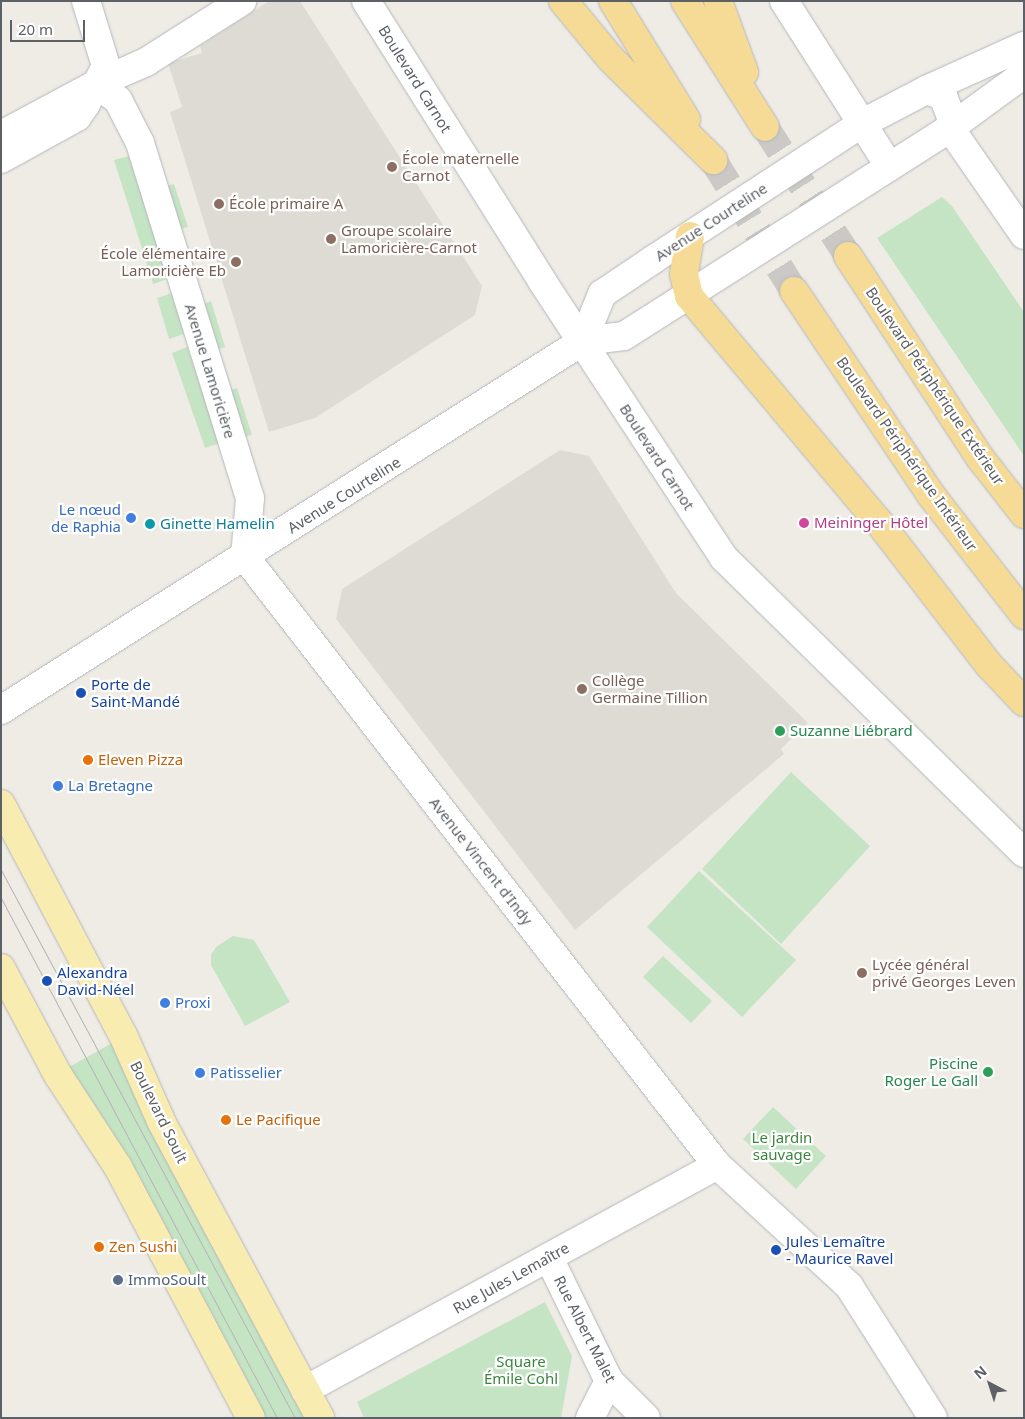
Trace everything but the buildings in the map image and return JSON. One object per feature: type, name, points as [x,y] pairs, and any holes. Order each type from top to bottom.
[{"type":"highway","points":[[563,1],[611,59],[713,160],[613,1]]},
{"type":"highway","points":[[686,1],[765,127],[718,1]]},
{"type":"highway","points":[[690,236],[684,274],[689,296],[878,521],[989,665],[1024,702]]},
{"type":"highway","name":"Boulevard Périphérique Extérieur","points":[[848,256],[981,459],[1024,514]]},
{"type":"highway","name":"Boulevard Périphérique Intérieur","points":[[794,291],[932,495],[1024,615]]},
{"type":"main road","name":"Boulevard Soult","points":[[1,804],[123,1035],[162,1123],[320,1418]]},
{"type":"main road","points":[[1,968],[9,1000],[118,1167],[251,1418]]},
{"type":"street","points":[[1,158],[77,117],[106,66],[86,1]]},
{"type":"street","points":[[1,135],[96,84],[146,62],[242,1]]},
{"type":"street","name":"Boulevard Carnot","points":[[366,1],[724,558],[1024,853]]},
{"type":"street","points":[[784,1],[863,123],[888,166]]},
{"type":"street","name":"Avenue Courteline","points":[[583,341],[602,294],[863,123],[926,90],[1024,46]]},
{"type":"street","name":"Avenue Courteline","points":[[1,710],[583,341],[624,336],[689,296],[888,166],[950,128],[1024,74]]},
{"type":"street","name":"Avenue Lamoricière","points":[[96,84],[118,100],[140,143],[250,498],[245,557]]},
{"type":"street","points":[[926,90],[942,96],[951,117],[950,128],[1024,235]]},
{"type":"street","name":"Avenue Vincent d'Indy","points":[[245,557],[717,1166],[850,1286],[933,1418]]},
{"type":"street","name":"Rue Jules Lemaître","points":[[305,1390],[717,1166]]},
{"type":"street","name":"Rue Albert Malet","points":[[549,1258],[609,1381],[646,1418]]},
{"type":"street","points":[[590,1418],[609,1381]]},
{"type":"shaded area","name":"Groupe scolaire Lamoricière-Carnot","points":[[269,1],[300,1],[482,286],[475,315],[315,418],[269,432],[170,112],[182,107],[168,63],[202,53],[200,46]]},
{"type":"shaded area","name":"Collège Germaine Tillion","points":[[560,450],[589,456],[676,593],[808,723],[781,749],[784,754],[575,930],[336,619],[342,589]]},
{"type":"green space","points":[[129,156],[168,279],[153,284],[114,160]]},
{"type":"green space","points":[[174,184],[188,227],[174,231],[160,188]]},
{"type":"green space","points":[[942,197],[952,206],[1024,312],[1024,456],[877,238]]},
{"type":"green space","points":[[172,293],[184,334],[169,339],[157,298]]},
{"type":"green space","points":[[211,301],[225,347],[210,352],[196,307]]},
{"type":"green space","points":[[187,347],[220,443],[205,448],[172,353]]},
{"type":"green space","points":[[237,388],[252,435],[236,439],[222,393]]},
{"type":"green space","points":[[791,772],[870,846],[781,944],[702,869]]},
{"type":"green space","points":[[699,871],[796,960],[742,1017],[647,927]]},
{"type":"green space","points":[[233,936],[254,940],[290,1002],[245,1026],[211,965],[211,955],[216,947]]},
{"type":"green space","points":[[663,956],[712,1001],[691,1023],[643,977]]},
{"type":"green space","points":[[114,1042],[306,1418],[265,1418],[137,1179],[69,1067]]},
{"type":"green space","name":"Le jardin sauvage","points":[[773,1107],[826,1156],[796,1189],[743,1139]]},
{"type":"green space","name":"Square Émile Cohl","points":[[545,1302],[572,1356],[561,1418],[364,1418],[357,1402]]},
{"type":"tunnel","points":[[765,127],[848,256]]},
{"type":"tunnel","points":[[713,160],[794,291]]},
{"type":"tram line","points":[[1,870],[295,1418]]},
{"type":"tram line","points":[[1,898],[277,1418]]},
{"type":"place","name":"École maternelle Carnot","points":[[392,167]]},
{"type":"place","name":"École primaire A","points":[[219,204]]},
{"type":"place","name":"Groupe scolaire Lamoricière-Carnot","points":[[331,239]]},
{"type":"place","name":"École élémentaire Lamoricière Eb","points":[[236,262]]},
{"type":"place","name":"Le nœud de Raphia","points":[[131,518]]},
{"type":"place","name":"Meininger Hôtel","points":[[804,523]]},
{"type":"place","name":"Ginette Hamelin","points":[[150,524]]},
{"type":"place","name":"Collège Germaine Tillion","points":[[582,689]]},
{"type":"place","name":"Porte de Saint-Mandé","points":[[81,693]]},
{"type":"place","name":"Suzanne Liébrard","points":[[780,731]]},
{"type":"place","name":"Eleven Pizza","points":[[88,760]]},
{"type":"place","name":"La Bretagne","points":[[58,786]]},
{"type":"place","name":"Lycée général privé Georges Leven","points":[[862,973]]},
{"type":"place","name":"Alexandra David-Néel","points":[[47,981]]},
{"type":"place","name":"Proxi","points":[[165,1003]]},
{"type":"place","name":"Piscine Roger Le Gall","points":[[988,1072]]},
{"type":"place","name":"Patisselier","points":[[200,1073]]},
{"type":"place","name":"Le Pacifique","points":[[226,1120]]},
{"type":"place","name":"Zen Sushi","points":[[99,1247]]},
{"type":"place","name":"Jules Lemaître - Maurice Ravel","points":[[776,1250]]},
{"type":"place","name":"ImmoSoult","points":[[118,1280]]}]
